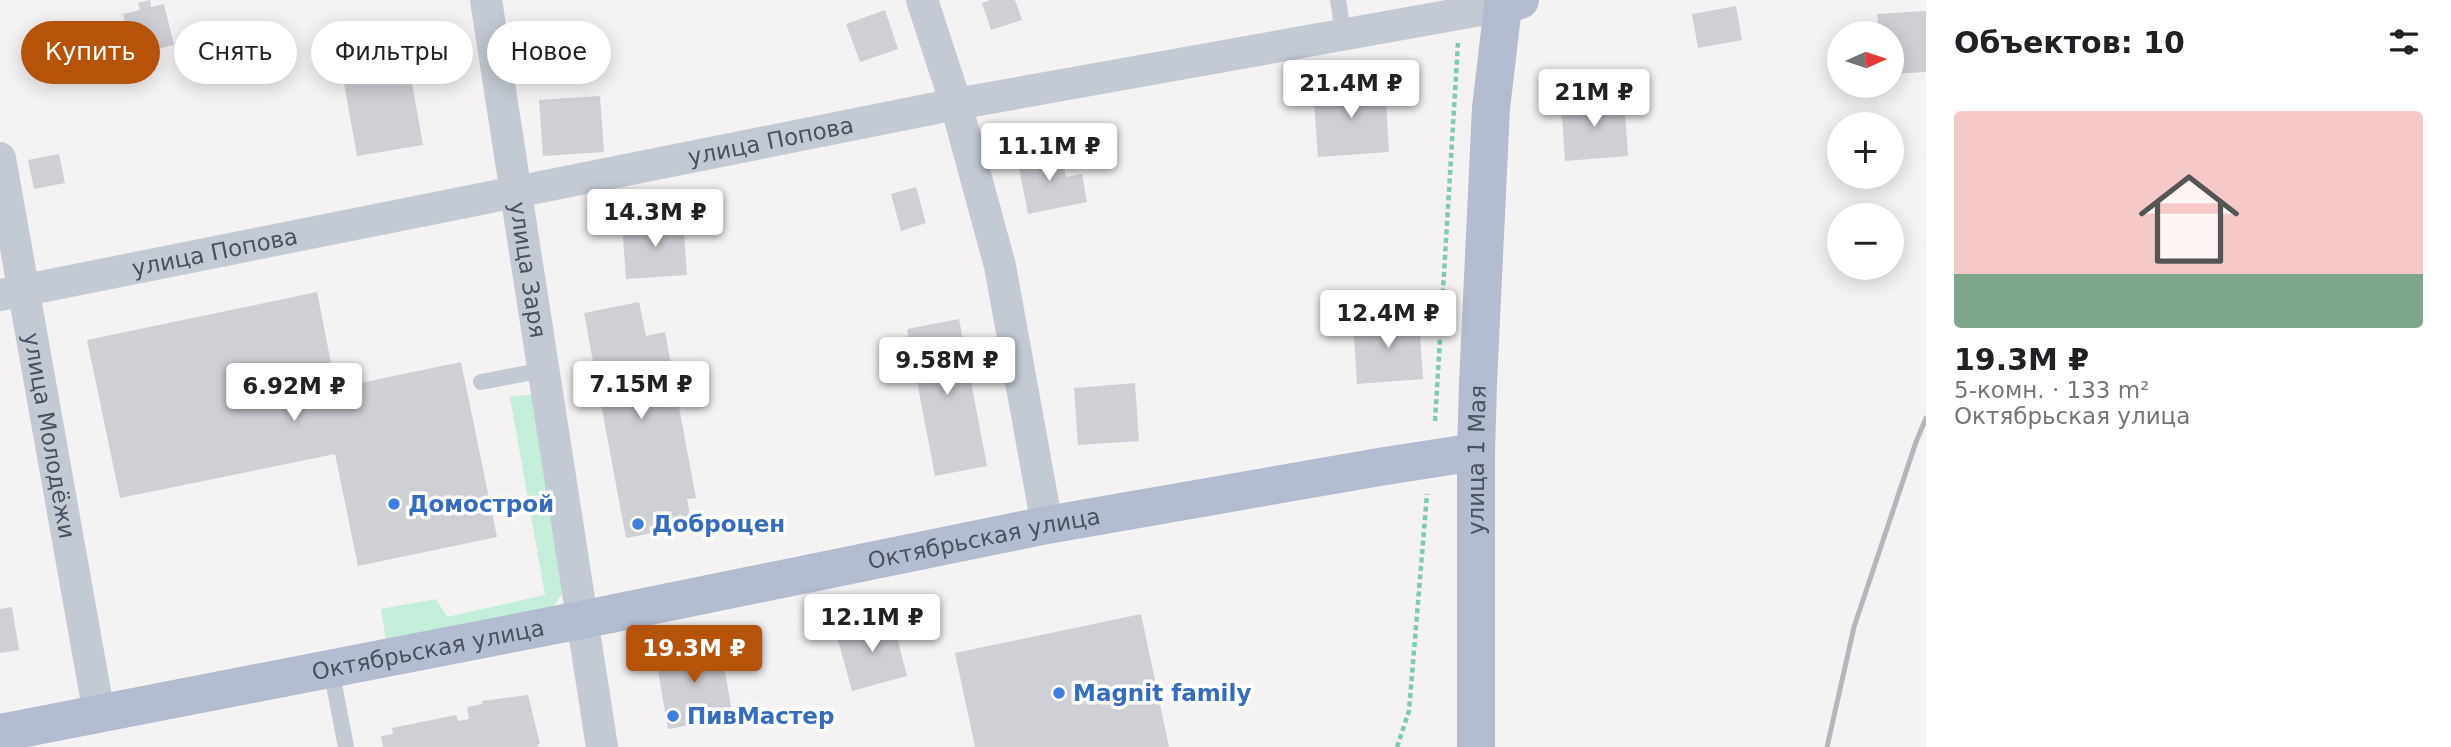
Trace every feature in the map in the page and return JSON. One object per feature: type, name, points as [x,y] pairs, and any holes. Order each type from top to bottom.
[{"type":"main road","name":"улица 1 Мая","points":[[1476,747],[1476,452],[1491,108],[1509,2]]},
{"type":"main road","name":"Октябрьская улица","points":[[0,733],[581,620],[1047,525],[1476,452]]},
{"type":"street","name":"улица Заря","points":[[486,0],[602,747]]},
{"type":"street","points":[[922,0],[956,104],[1000,266],[1047,525]]},
{"type":"street","name":"улица Попова","points":[[12,292],[956,104],[1460,14],[1509,2]]},
{"type":"street","name":"улица Молодёжи","points":[[0,158],[12,292],[99,714]]},
{"type":"lane","points":[[1338,0],[1343,33]]},
{"type":"lane","points":[[481,382],[543,370]]},
{"type":"lane","points":[[331,669],[346,747]]},
{"type":"path","points":[[1435,421],[1460,14]]},
{"type":"path","points":[[1397,747],[1409,711],[1427,494]]},
{"type":"green space","points":[[536,394],[565,590],[550,611],[386,641],[381,609],[436,599],[447,617],[545,595],[510,397]]},
{"type":"building","points":[[150,0],[151,7],[164,4],[174,45],[160,48],[160,21],[125,21],[123,14],[140,10],[138,3]]},
{"type":"building","points":[[990,0],[1015,0],[1022,20],[991,30],[982,3]]},
{"type":"building","points":[[1736,6],[1742,40],[1698,48],[1692,14]]},
{"type":"building","points":[[885,10],[898,49],[860,62],[846,24]]},
{"type":"building","points":[[1926,11],[1926,72],[1904,73],[1904,21],[1878,21],[1877,14]]},
{"type":"building","points":[[344,84],[412,84],[423,145],[357,156]]},
{"type":"building","points":[[1385,84],[1389,152],[1318,157],[1313,89]]},
{"type":"building","points":[[600,96],[604,152],[543,156],[539,100]]},
{"type":"building","points":[[1624,98],[1628,156],[1565,161],[1561,102]]},
{"type":"building","points":[[1060,150],[1066,177],[1082,174],[1087,202],[1028,214],[1017,158]]},
{"type":"building","points":[[59,154],[65,183],[34,189],[28,160]]},
{"type":"building","points":[[916,187],[926,223],[901,231],[891,194]]},
{"type":"building","points":[[683,219],[687,275],[626,279],[622,223]]},
{"type":"building","points":[[317,292],[336,388],[461,362],[497,537],[358,566],[335,454],[120,498],[87,340]]},
{"type":"building","points":[[639,302],[646,336],[665,332],[696,498],[687,499],[692,526],[626,538],[584,313]]},
{"type":"building","points":[[1419,317],[1423,379],[1357,384],[1353,322]]},
{"type":"building","points":[[959,319],[987,466],[935,476],[907,329]]},
{"type":"building","points":[[1135,383],[1139,441],[1078,445],[1074,388]]},
{"type":"building","points":[[12,607],[19,650],[0,653],[0,609]]},
{"type":"building","points":[[1141,614],[1169,747],[975,747],[955,653]]},
{"type":"building","points":[[892,618],[907,676],[852,691],[836,633]]},
{"type":"building","points":[[720,642],[733,718],[668,729],[655,653]]},
{"type":"building","points":[[528,695],[540,744],[538,747],[383,747],[381,736],[393,734],[392,728],[456,715],[458,721],[469,719],[467,707],[483,704],[482,701]]},
{"type":"railway","points":[[1827,747],[1854,627],[1926,418]]},
{"type":"place","name":"Домострой","points":[[394,504]]},
{"type":"place","name":"Доброцен","points":[[638,524]]},
{"type":"place","name":"Magnit family","points":[[1059,693]]},
{"type":"place","name":"ПивМастер","points":[[673,716]]}]
